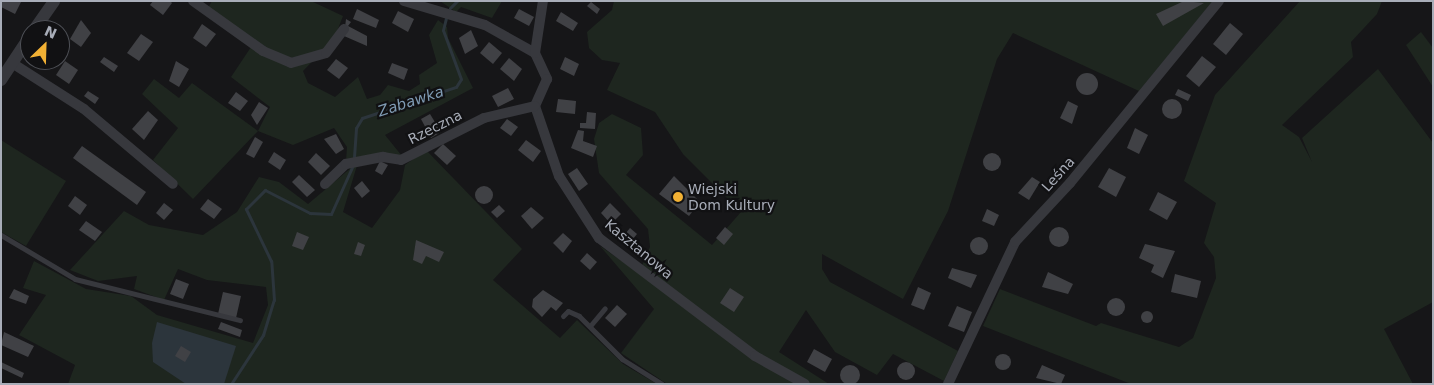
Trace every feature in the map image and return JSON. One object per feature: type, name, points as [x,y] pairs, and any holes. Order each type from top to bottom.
[{"type":"street","points":[[41,20],[54,1]]},
{"type":"street","points":[[193,1],[286,62],[321,56],[336,46],[344,30]]},
{"type":"street","points":[[404,1],[486,25],[535,53]]},
{"type":"street","points":[[536,106],[547,79],[535,53],[542,1]]},
{"type":"street","name":"Leśna","points":[[948,384],[1015,242],[1070,183],[1219,1]]},
{"type":"street","points":[[1,80],[20,51]]},
{"type":"street","points":[[12,63],[84,109],[173,184]]},
{"type":"street","name":"Rzeczna","points":[[325,184],[346,164],[361,160],[401,160],[484,118],[536,106]]},
{"type":"street","name":"Kasztanowa","points":[[536,106],[559,176],[599,238],[755,356],[805,384]]},
{"type":"lane","points":[[1,235],[75,279],[240,320]]},
{"type":"lane","points":[[590,326],[605,308]]},
{"type":"lane","points":[[563,316],[568,312],[579,316],[622,359],[662,384]]},
{"type":"shaded area","points":[[212,1],[311,1],[343,16],[334,39],[303,71],[308,83],[335,97],[358,77],[367,99],[380,95],[388,85],[409,91],[420,84],[419,75],[437,63],[429,35],[438,20],[447,27],[448,38],[473,88],[385,135],[402,156],[378,154],[346,161],[347,147],[334,128],[293,145],[258,131],[270,107],[231,77],[255,41],[208,8]]},
{"type":"shaded area","points":[[440,1],[502,1],[492,18],[461,7],[456,12]]},
{"type":"shaded area","points":[[614,1],[1213,1],[1139,91],[1013,33],[997,59],[948,211],[903,299],[822,254],[822,269],[830,282],[958,351],[944,381],[893,354],[877,375],[835,352],[806,310],[779,352],[829,384],[667,384],[621,353],[654,309],[600,246],[629,266],[641,268],[650,247],[648,229],[599,173],[594,139],[599,123],[612,114],[641,128],[643,155],[626,175],[712,245],[741,212],[683,154],[655,112],[607,90],[620,63],[602,60],[589,48],[587,32],[612,10]]},
{"type":"shaded area","points":[[1300,1],[1382,1],[1377,14],[1351,42],[1353,57],[1282,125],[1299,137],[1312,162],[1302,138],[1378,69],[1433,143],[1433,302],[1384,329],[1413,384],[1131,384],[983,326],[1000,289],[1096,326],[1101,323],[1179,347],[1193,338],[1216,278],[1214,257],[1204,243],[1216,203],[1184,181],[1215,95]]},
{"type":"shaded area","points":[[1421,32],[1433,48],[1433,87],[1406,45]]},
{"type":"shaded area","points":[[154,79],[179,98],[192,83],[258,131],[193,199],[153,160],[178,128],[142,94]]},
{"type":"shaded area","points":[[1,140],[66,181],[26,246],[1,232]]},
{"type":"shaded area","points":[[426,150],[522,249],[493,280],[560,338],[577,320],[623,364],[657,384],[224,384],[152,343],[186,384],[68,384],[75,365],[19,335],[46,295],[23,288],[34,261],[86,289],[131,296],[157,315],[253,343],[268,305],[266,287],[207,280],[178,269],[164,300],[134,289],[137,276],[98,281],[70,270],[124,211],[149,225],[203,235],[237,212],[259,177],[279,182],[308,204],[358,162],[343,212],[372,228],[400,190],[405,165]]},
{"type":"shaded area","points":[[157,322],[236,346],[224,384],[186,384],[153,362],[152,343]]},
{"type":"building","points":[[1,1],[21,2],[15,14],[1,7]]},
{"type":"building","points":[[153,1],[170,1],[172,3],[163,15],[150,5]]},
{"type":"building","points":[[1184,1],[1204,3],[1163,26],[1156,14]]},
{"type":"building","points":[[591,2],[600,9],[597,14],[587,6]]},
{"type":"building","points":[[357,9],[379,20],[376,28],[353,19]]},
{"type":"building","points":[[519,9],[534,17],[529,26],[514,18]]},
{"type":"building","points":[[398,11],[414,19],[408,32],[392,23]]},
{"type":"building","points":[[561,12],[578,23],[573,31],[556,21]]},
{"type":"building","points":[[346,19],[351,22],[348,26],[367,36],[367,46],[344,36]]},
{"type":"building","points":[[81,20],[91,33],[81,47],[70,39]]},
{"type":"building","points":[[1230,23],[1243,34],[1226,55],[1213,44]]},
{"type":"building","points":[[202,24],[216,34],[206,47],[193,38]]},
{"type":"building","points":[[471,30],[478,46],[465,54],[459,38]]},
{"type":"building","points":[[141,34],[153,42],[139,61],[127,53]]},
{"type":"building","points":[[489,42],[502,53],[493,64],[480,53]]},
{"type":"building","points":[[1202,56],[1216,67],[1199,87],[1186,76]]},
{"type":"building","points":[[104,57],[118,66],[114,72],[100,62]]},
{"type":"building","points":[[565,57],[579,64],[574,76],[560,69]]},
{"type":"building","points":[[509,58],[522,69],[514,81],[500,69]]},
{"type":"building","points":[[336,59],[348,68],[339,79],[327,70]]},
{"type":"building","points":[[176,61],[189,69],[179,87],[169,81]]},
{"type":"building","points":[[392,63],[408,69],[404,80],[388,73]]},
{"type":"building","points":[[70,64],[78,70],[69,84],[56,75],[59,70],[70,70]]},
{"type":"building","points":[[1087,73],[1097,80],[1098,84],[1091,94],[1087,95],[1077,88],[1076,84],[1083,74]]},
{"type":"building","points":[[508,88],[514,99],[498,107],[492,96]]},
{"type":"building","points":[[1178,89],[1191,95],[1188,101],[1175,95]]},
{"type":"building","points":[[88,91],[99,98],[95,104],[84,96]]},
{"type":"building","points":[[236,92],[248,101],[240,111],[228,103]]},
{"type":"building","points":[[558,99],[576,101],[575,114],[556,112]]},
{"type":"building","points":[[1172,99],[1179,102],[1182,109],[1179,116],[1172,119],[1165,116],[1162,109],[1165,102]]},
{"type":"building","points":[[1068,101],[1078,106],[1072,124],[1060,118]]},
{"type":"building","points":[[259,102],[268,108],[257,125],[251,115]]},
{"type":"building","points":[[148,111],[158,120],[144,140],[132,129]]},
{"type":"building","points":[[587,112],[596,113],[595,129],[580,128],[580,123],[586,123]]},
{"type":"building","points":[[430,114],[441,132],[431,138],[421,119]]},
{"type":"building","points":[[507,119],[518,127],[511,136],[500,128]]},
{"type":"building","points":[[1135,128],[1148,135],[1139,154],[1127,148]]},
{"type":"building","points":[[578,130],[584,131],[583,141],[597,146],[593,157],[571,148]]},
{"type":"building","points":[[336,134],[344,149],[336,154],[324,139]]},
{"type":"building","points":[[255,137],[263,142],[254,158],[246,154]]},
{"type":"building","points":[[526,140],[541,151],[533,162],[518,150]]},
{"type":"building","points":[[443,144],[456,156],[447,165],[434,153]]},
{"type":"building","points":[[82,146],[146,192],[137,205],[73,158]]},
{"type":"building","points":[[274,152],[286,160],[280,170],[268,162]]},
{"type":"building","points":[[316,153],[330,166],[321,175],[308,162]]},
{"type":"building","points":[[992,153],[998,156],[1001,162],[998,168],[992,171],[986,168],[983,162],[986,156]]},
{"type":"building","points":[[380,161],[388,165],[382,175],[375,171]]},
{"type":"building","points":[[577,168],[588,184],[579,191],[568,174]]},
{"type":"building","points":[[1109,168],[1126,177],[1116,197],[1098,187]]},
{"type":"building","points":[[299,175],[315,190],[307,197],[292,182]]},
{"type":"building","name":"Wiejski Dom Kultury","points":[[674,176],[700,202],[689,216],[659,194]]},
{"type":"building","points":[[1032,177],[1040,182],[1029,200],[1018,193]]},
{"type":"building","points":[[362,181],[370,191],[362,198],[354,188]]},
{"type":"building","points":[[484,186],[490,189],[493,195],[490,201],[484,204],[478,201],[475,195],[478,189]]},
{"type":"building","points":[[1158,192],[1177,202],[1167,220],[1149,210]]},
{"type":"building","points":[[75,196],[87,205],[80,215],[68,206]]},
{"type":"building","points":[[208,199],[222,209],[214,219],[200,209]]},
{"type":"building","points":[[164,203],[173,210],[164,220],[156,213]]},
{"type":"building","points":[[610,203],[621,214],[611,224],[601,213]]},
{"type":"building","points":[[499,205],[505,211],[497,218],[491,212]]},
{"type":"building","points":[[531,207],[544,218],[532,229],[521,216]]},
{"type":"building","points":[[987,209],[999,215],[994,226],[982,221]]},
{"type":"building","points":[[86,221],[102,232],[95,241],[79,230]]},
{"type":"building","points":[[725,227],[733,234],[724,245],[716,238]]},
{"type":"building","points":[[1059,227],[1066,230],[1069,237],[1066,244],[1059,247],[1052,244],[1049,237],[1052,230]]},
{"type":"building","points":[[630,228],[637,234],[628,245],[621,239]]},
{"type":"building","points":[[297,232],[309,237],[303,250],[292,246]]},
{"type":"building","points":[[563,233],[572,241],[563,253],[553,243]]},
{"type":"building","points":[[979,237],[985,240],[988,246],[985,252],[979,255],[973,252],[970,246],[973,240]]},
{"type":"building","points":[[416,240],[444,252],[439,262],[426,256],[422,264],[413,260]]},
{"type":"building","points":[[358,242],[365,245],[361,256],[354,254]]},
{"type":"building","points":[[1145,244],[1175,251],[1163,278],[1151,272],[1154,265],[1139,258]]},
{"type":"building","points":[[587,253],[597,262],[590,270],[580,261]]},
{"type":"building","points":[[952,268],[977,275],[971,288],[948,278]]},
{"type":"building","points":[[1048,272],[1073,284],[1068,294],[1042,287]]},
{"type":"building","points":[[1175,274],[1201,281],[1197,298],[1171,292]]},
{"type":"building","points":[[176,279],[189,284],[183,299],[170,294]]},
{"type":"building","points":[[918,287],[931,293],[924,310],[911,305]]},
{"type":"building","points":[[730,288],[744,297],[734,312],[720,303]]},
{"type":"building","points":[[14,289],[29,296],[26,304],[9,298]]},
{"type":"building","points":[[543,290],[563,303],[556,311],[551,307],[542,317],[532,307],[533,299]]},
{"type":"building","points":[[223,292],[241,296],[236,318],[218,314]]},
{"type":"building","points":[[1116,298],[1122,301],[1125,307],[1122,313],[1116,316],[1110,313],[1107,307],[1110,301]]},
{"type":"building","points":[[617,305],[627,314],[615,327],[605,318]]},
{"type":"building","points":[[957,306],[972,312],[964,332],[948,326]]},
{"type":"building","points":[[1145,311],[1149,311],[1153,317],[1149,323],[1145,323],[1141,319],[1141,315]]},
{"type":"building","points":[[221,322],[242,330],[240,337],[218,329]]},
{"type":"building","points":[[4,332],[34,346],[28,357],[1,345]]},
{"type":"building","points":[[181,346],[191,352],[185,362],[175,356]]},
{"type":"building","points":[[814,349],[832,359],[825,372],[807,362]]},
{"type":"building","points":[[1000,354],[1006,354],[1011,359],[1009,368],[1000,370],[995,365],[995,359]]},
{"type":"building","points":[[1,362],[24,373],[22,378],[1,368]]},
{"type":"building","points":[[906,362],[912,365],[915,371],[912,377],[906,380],[900,377],[897,371],[900,365]]},
{"type":"building","points":[[850,365],[857,368],[860,375],[857,382],[850,385],[843,382],[840,375],[843,368]]},
{"type":"building","points":[[1042,365],[1065,375],[1061,384],[1036,378]]},
{"type":"waterway","name":"Zabawka","points":[[450,8],[457,1]]},
{"type":"waterway","name":"Zabawka","points":[[354,157],[356,128],[362,118],[456,87],[461,79],[443,30],[446,18]]},
{"type":"waterway","name":"Zabawka","points":[[231,384],[263,335],[274,300],[271,261],[246,209],[265,190],[310,213],[331,214],[353,165]]},
{"type":"place","name":"Wiejski Dom Kultury","points":[[678,197]]}]
